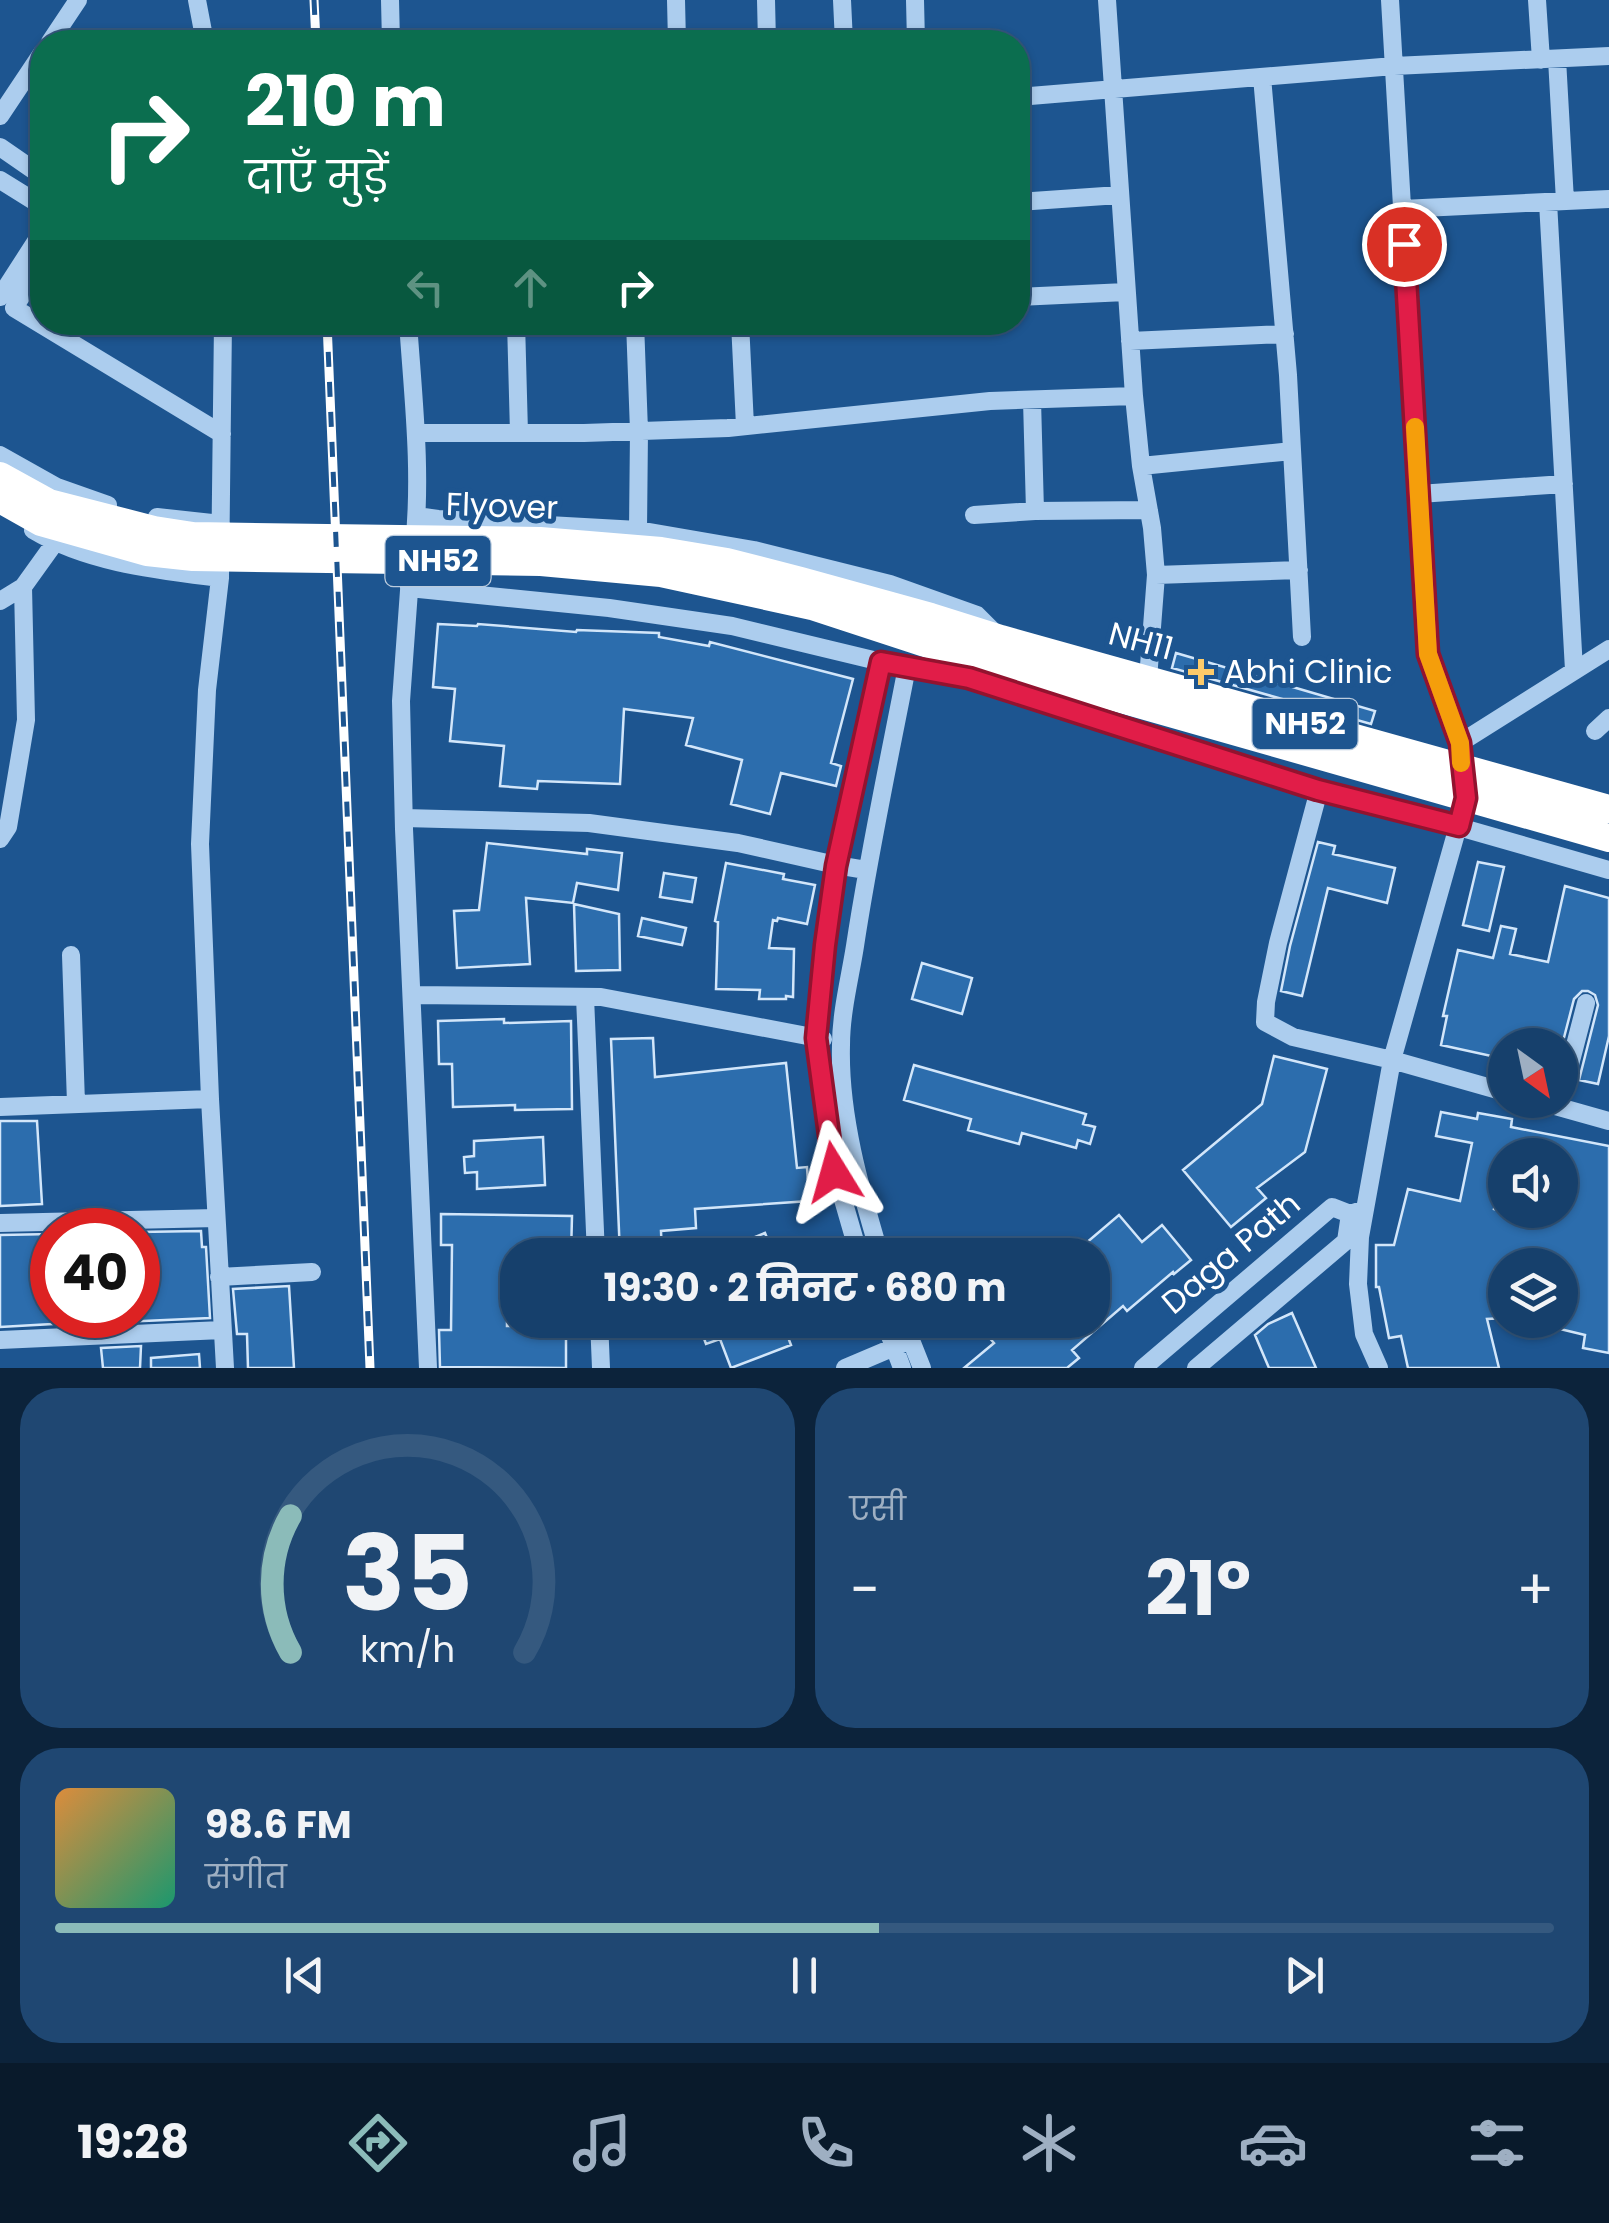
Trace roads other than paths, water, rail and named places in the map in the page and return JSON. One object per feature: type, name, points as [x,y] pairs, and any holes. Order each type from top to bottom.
[{"type":"highway","name":"Flyover","points":[[0,476],[49,502],[193,536],[540,540],[660,552],[727,574],[894,606],[987,659]]},
{"type":"highway","name":"Flyover","points":[[0,499],[41,522],[147,552],[193,557],[541,562],[727,574]]},
{"type":"highway","name":"NH11","points":[[987,659],[1148,679],[1461,756],[1609,809]]},
{"type":"highway","name":"NH52","points":[[987,659],[1609,838]]},
{"type":"street","points":[[60,30],[78,0]]},
{"type":"street","points":[[197,0],[203,30]]},
{"type":"street","points":[[390,0],[391,30]]},
{"type":"street","points":[[676,0],[677,30]]},
{"type":"street","points":[[766,0],[767,30]]},
{"type":"street","points":[[842,0],[843,30]]},
{"type":"street","points":[[915,0],[916,30]]},
{"type":"street","points":[[1107,0],[1134,396],[1156,575],[1148,679]]},
{"type":"street","points":[[1196,1368],[1346,1241],[1358,1212],[1392,1060],[1466,798],[1461,756],[1428,654],[1390,0]]},
{"type":"street","points":[[1537,0],[1549,59],[1574,670]]},
{"type":"street","points":[[1030,96],[1394,66],[1609,56]]},
{"type":"street","points":[[0,116],[30,74]]},
{"type":"street","points":[[1262,77],[1285,334],[1302,637]]},
{"type":"street","points":[[0,147],[30,168]]},
{"type":"street","points":[[0,180],[30,199]]},
{"type":"street","points":[[1030,201],[1120,195]]},
{"type":"street","points":[[1402,208],[1609,198]]},
{"type":"street","points":[[0,297],[30,251]]},
{"type":"street","points":[[30,283],[14,308],[30,318]]},
{"type":"street","points":[[1030,297],[1126,292]]},
{"type":"street","points":[[1130,341],[1285,334]]},
{"type":"street","points":[[59,335],[222,434]]},
{"type":"street","points":[[223,335],[220,578],[206,690],[200,844],[225,1368]]},
{"type":"street","points":[[409,335],[418,433],[417,516],[401,701],[428,1368]]},
{"type":"street","points":[[516,335],[519,433]]},
{"type":"street","points":[[635,335],[638,530]]},
{"type":"street","points":[[741,335],[745,426]]},
{"type":"street","points":[[418,433],[745,426],[990,401],[1134,396]]},
{"type":"street","points":[[1032,400],[1034,511]]},
{"type":"street","points":[[1141,466],[1292,451]]},
{"type":"street","points":[[0,455],[98,503],[161,518],[221,524]]},
{"type":"street","points":[[1419,494],[1564,484]]},
{"type":"street","points":[[974,515],[1148,510]]},
{"type":"street","points":[[0,512],[39,534],[88,554],[156,570],[220,578]]},
{"type":"street","points":[[417,516],[638,530],[754,550],[890,584],[977,615],[987,659]]},
{"type":"street","points":[[156,570],[161,518]]},
{"type":"street","points":[[0,601],[23,587],[56,541]]},
{"type":"street","points":[[1156,575],[1299,570]]},
{"type":"street","points":[[0,839],[8,827],[26,720],[23,587]]},
{"type":"street","points":[[409,588],[610,608],[732,626],[906,667],[987,659],[1318,790],[1609,870]]},
{"type":"street","points":[[1461,756],[1574,670],[1609,649]]},
{"type":"street","points":[[854,1238],[834,1172],[816,1038],[836,866],[881,662]]},
{"type":"street","points":[[875,1238],[850,1136],[840,1042],[866,870],[906,667]]},
{"type":"street","points":[[1595,731],[1609,718]]},
{"type":"street","points":[[1318,790],[1278,943],[1266,1002],[1266,1022],[1294,1037],[1488,1087]]},
{"type":"street","points":[[404,818],[589,823],[738,842],[866,870]]},
{"type":"street","points":[[71,955],[76,1103]]},
{"type":"street","points":[[413,995],[601,997],[840,1042]]},
{"type":"street","points":[[586,997],[595,1238]]},
{"type":"street","points":[[1578,1034],[1586,1003]]},
{"type":"street","points":[[0,1107],[210,1099]]},
{"type":"street","points":[[1578,1112],[1609,1121]]},
{"type":"street","name":"Daga Path","points":[[1142,1368],[1332,1207],[1358,1212]]},
{"type":"street","points":[[1358,1212],[1358,1284],[1364,1334],[1379,1368]]},
{"type":"street","points":[[0,1223],[216,1218]]},
{"type":"street","points":[[219,1276],[312,1272]]},
{"type":"street","points":[[0,1340],[222,1330]]},
{"type":"street","points":[[600,1338],[601,1368]]},
{"type":"street","points":[[898,1338],[922,1368]]},
{"type":"street","points":[[902,1368],[903,1338]]},
{"type":"street","points":[[845,1368],[903,1344]]},
{"type":"railway","points":[[314,0],[315,30]]},
{"type":"railway","points":[[328,335],[370,1368]]},
{"type":"place","name":"Abhi Clinic","points":[[1201,672]]}]
